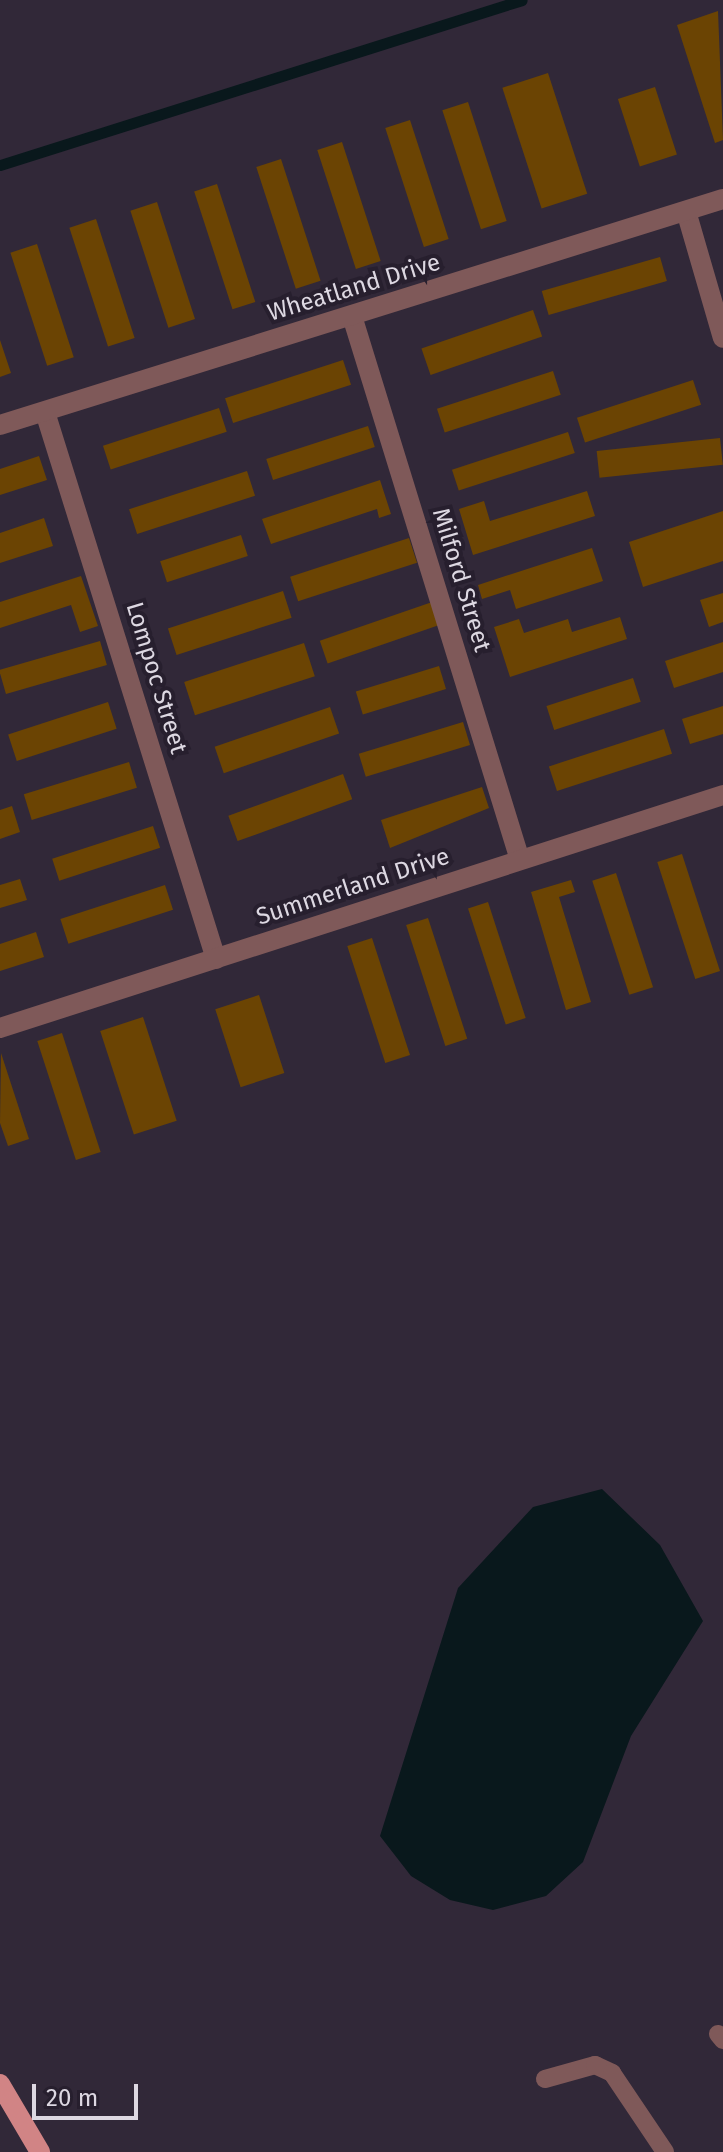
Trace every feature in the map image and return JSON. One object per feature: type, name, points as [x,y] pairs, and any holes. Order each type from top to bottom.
[{"type":"main road","points":[[3,2095],[40,2152]]},
{"type":"street","name":"Wheatland Drive","points":[[0,425],[723,199]]},
{"type":"street","points":[[686,211],[723,338]]},
{"type":"street","name":"Milford Street","points":[[352,316],[520,860]]},
{"type":"street","name":"Lompoc Street","points":[[45,412],[216,959]]},
{"type":"street","name":"Summerland Drive","points":[[0,1028],[723,795]]},
{"type":"lane","points":[[545,2079],[595,2065],[612,2073],[665,2152]]},
{"type":"shaded area","points":[[602,1489],[660,1545],[703,1621],[631,1736],[583,1862],[546,1896],[493,1910],[450,1900],[411,1876],[380,1836],[458,1588],[533,1507]]},
{"type":"building","points":[[718,11],[723,140],[715,143],[677,25]]},
{"type":"building","points":[[548,73],[587,194],[542,209],[502,88]]},
{"type":"building","points":[[655,87],[677,155],[640,167],[618,99]]},
{"type":"building","points":[[468,102],[507,221],[481,229],[442,110]]},
{"type":"building","points":[[410,120],[449,239],[424,247],[385,128]]},
{"type":"building","points":[[342,142],[381,261],[356,269],[317,150]]},
{"type":"building","points":[[281,159],[321,281],[296,289],[256,167]]},
{"type":"building","points":[[217,184],[255,302],[232,309],[194,191]]},
{"type":"building","points":[[157,202],[195,319],[168,328],[130,211]]},
{"type":"building","points":[[96,219],[135,338],[108,347],[69,228]]},
{"type":"building","points":[[37,244],[74,357],[47,366],[10,253]]},
{"type":"building","points":[[660,257],[667,281],[549,315],[542,291]]},
{"type":"building","points":[[533,310],[542,336],[431,375],[421,348]]},
{"type":"building","points":[[0,340],[11,373],[0,377]]},
{"type":"building","points":[[343,360],[351,385],[233,423],[225,398]]},
{"type":"building","points":[[553,371],[561,395],[445,432],[437,409]]},
{"type":"building","points":[[693,380],[701,405],[585,442],[577,418]]},
{"type":"building","points":[[219,408],[227,432],[111,469],[103,446]]},
{"type":"building","points":[[368,426],[375,447],[273,480],[266,459]]},
{"type":"building","points":[[568,432],[575,453],[459,491],[452,470]]},
{"type":"building","points":[[720,438],[723,465],[600,478],[597,451]]},
{"type":"building","points":[[39,456],[47,480],[0,495],[0,469]]},
{"type":"building","points":[[247,471],[255,496],[137,534],[129,509]]},
{"type":"building","points":[[380,480],[391,514],[379,518],[377,509],[271,544],[262,519]]},
{"type":"building","points":[[587,491],[595,516],[473,555],[459,509],[484,501],[490,521]]},
{"type":"building","points":[[723,511],[723,561],[643,587],[629,542]]},
{"type":"building","points":[[44,518],[53,546],[0,563],[0,533]]},
{"type":"building","points":[[241,535],[248,556],[167,582],[160,561]]},
{"type":"building","points":[[409,538],[417,563],[298,601],[290,577]]},
{"type":"building","points":[[592,548],[603,581],[516,609],[510,590],[482,599],[478,585]]},
{"type":"building","points":[[81,576],[98,626],[80,632],[71,605],[0,628],[0,602]]},
{"type":"building","points":[[283,591],[292,618],[177,655],[168,628]]},
{"type":"building","points":[[723,593],[723,622],[709,627],[700,600]]},
{"type":"building","points":[[438,600],[446,623],[328,663],[320,641]]},
{"type":"building","points":[[620,617],[627,639],[510,677],[494,627],[519,619],[524,633],[568,619],[572,632]]},
{"type":"building","points":[[100,641],[107,665],[6,694],[0,670]]},
{"type":"building","points":[[723,642],[723,672],[674,688],[665,661]]},
{"type":"building","points":[[304,643],[315,676],[195,715],[184,682]]},
{"type":"building","points":[[439,666],[446,689],[363,714],[356,691]]},
{"type":"building","points":[[633,678],[641,702],[554,730],[546,706]]},
{"type":"building","points":[[108,702],[117,729],[17,761],[8,734]]},
{"type":"building","points":[[723,706],[723,734],[690,744],[682,719]]},
{"type":"building","points":[[330,707],[339,733],[224,773],[215,747]]},
{"type":"building","points":[[463,722],[470,745],[366,777],[359,754]]},
{"type":"building","points":[[664,729],[672,754],[557,791],[549,766]]},
{"type":"building","points":[[129,762],[137,788],[32,820],[24,794]]},
{"type":"building","points":[[343,774],[352,799],[238,841],[228,816]]},
{"type":"building","points":[[482,787],[489,808],[390,848],[381,820]]},
{"type":"building","points":[[12,806],[20,832],[0,839],[0,810]]},
{"type":"building","points":[[153,826],[160,848],[59,881],[52,859]]},
{"type":"building","points":[[682,854],[720,971],[695,979],[657,862]]},
{"type":"building","points":[[616,873],[653,987],[629,995],[592,881]]},
{"type":"building","points":[[20,879],[27,900],[0,908],[0,885]]},
{"type":"building","points":[[571,880],[575,892],[559,897],[591,1002],[566,1010],[531,892]]},
{"type":"building","points":[[165,885],[173,910],[68,944],[60,919]]},
{"type":"building","points":[[488,902],[526,1018],[506,1025],[468,908]]},
{"type":"building","points":[[428,918],[467,1039],[445,1046],[406,925]]},
{"type":"building","points":[[36,932],[44,957],[0,971],[0,944]]},
{"type":"building","points":[[372,938],[410,1055],[385,1063],[347,946]]},
{"type":"building","points":[[259,995],[284,1073],[241,1087],[215,1009]]},
{"type":"building","points":[[143,1017],[177,1121],[134,1135],[100,1031]]},
{"type":"building","points":[[62,1033],[101,1152],[76,1160],[37,1041]]},
{"type":"building","points":[[1,1053],[29,1139],[8,1146],[0,1123]]},
{"type":"waterway","points":[[0,165],[522,0]]}]
